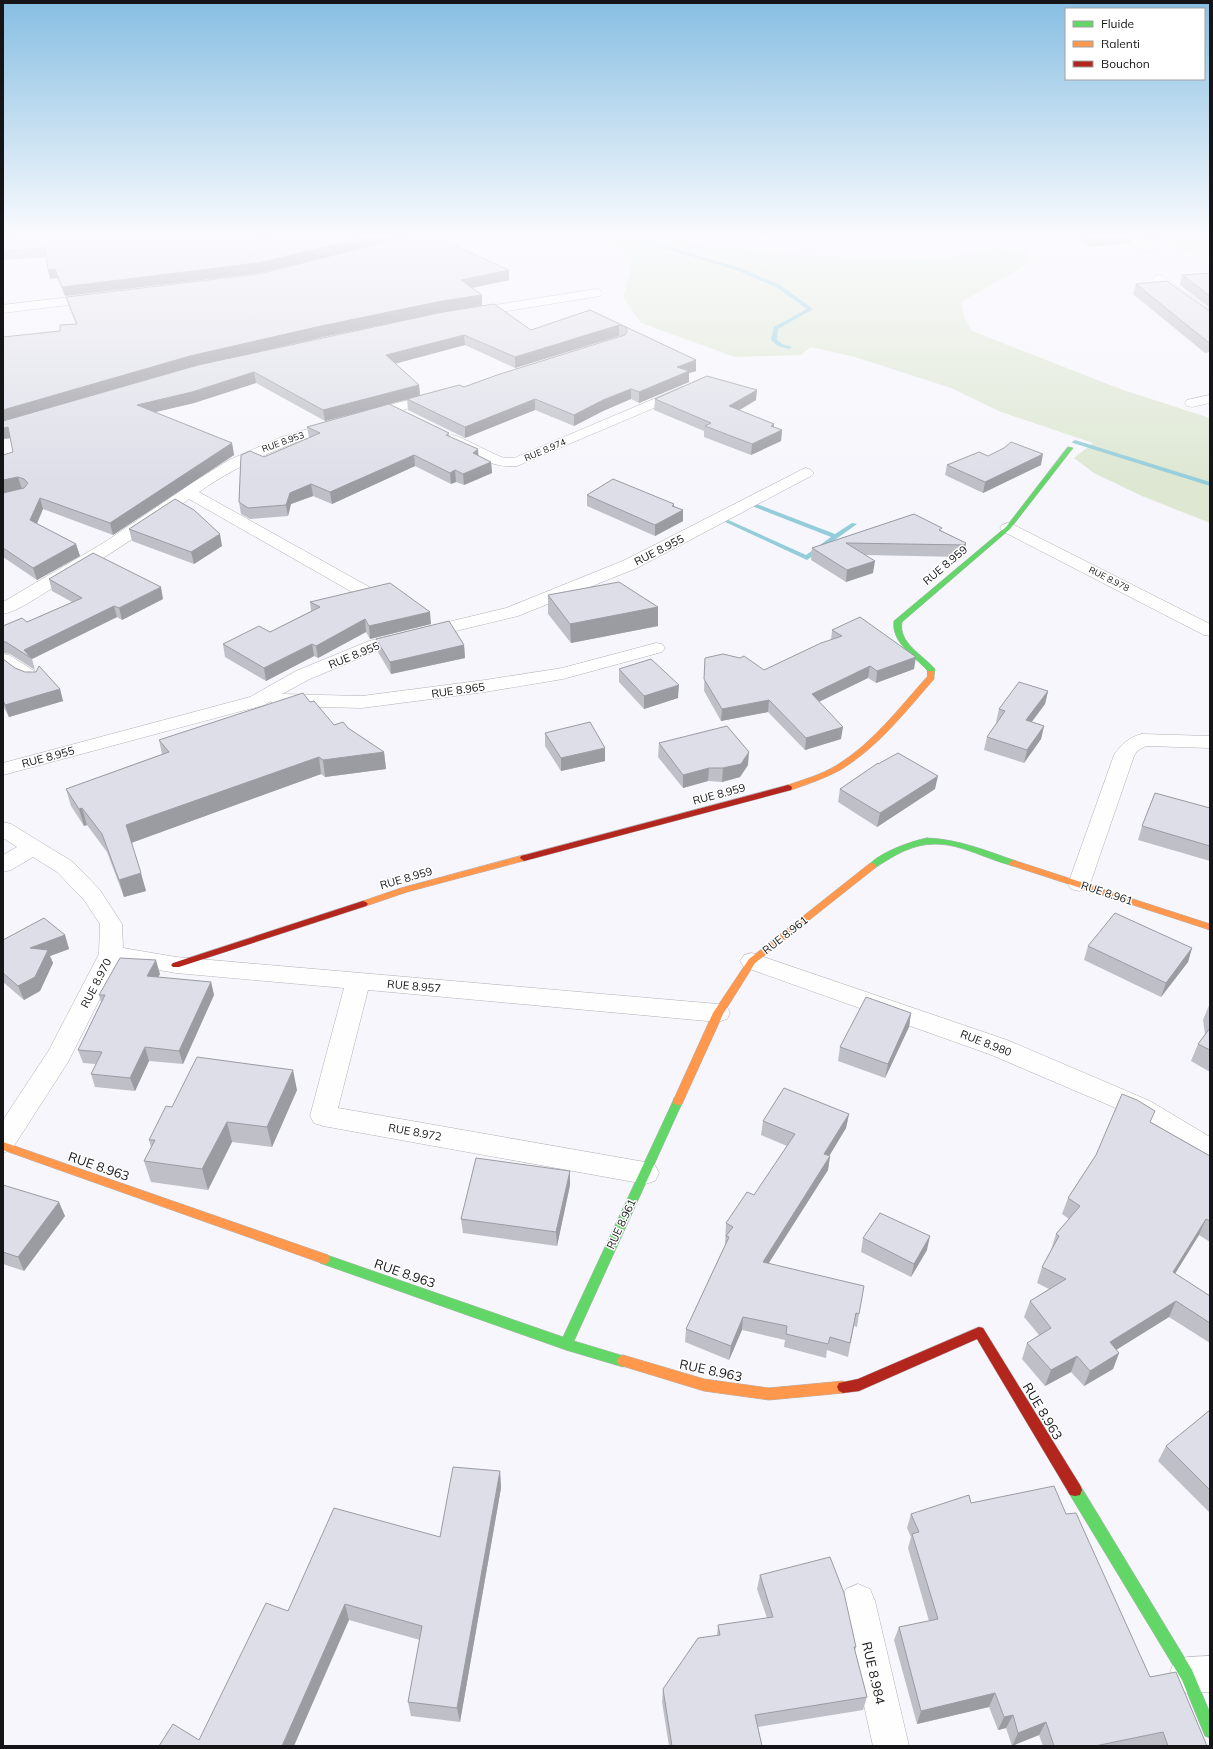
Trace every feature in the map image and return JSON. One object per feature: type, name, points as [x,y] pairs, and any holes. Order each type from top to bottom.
[{"type":"street","name":"RUE 8.974","points":[[440,433],[496,460],[505,463],[517,462],[692,387]]},
{"type":"street","name":"RUE 8.953","points":[[3,610],[42,588],[113,543],[232,464],[287,440],[350,420],[452,392]]},
{"type":"street","points":[[1192,403],[1210,399]]},
{"type":"street","points":[[392,408],[413,419]]},
{"type":"street","name":"RUE 8.959","points":[[176,965],[404,890],[775,792],[825,774],[859,752],[878,735],[931,677],[931,669],[901,640],[896,630],[897,623],[905,614],[1008,528],[1070,448]]},
{"type":"street","name":"RUE 8.955","points":[[3,769],[256,701],[303,675],[375,645],[512,612],[624,567],[806,473]]},
{"type":"street","points":[[189,493],[366,592]]},
{"type":"street","name":"RUE 8.978","points":[[1008,528],[1210,631]]},
{"type":"street","name":"RUE 8.965","points":[[256,701],[295,700],[362,702],[485,686],[563,673],[656,648]]},
{"type":"street","points":[[3,659],[32,678]]},
{"type":"street","points":[[1079,884],[1124,755],[1130,747],[1142,740],[1210,742]]},
{"type":"street","name":"RUE 8.970","points":[[3,829],[65,867],[92,895],[111,924],[111,954],[59,1055],[3,1142]]},
{"type":"street","name":"RUE 8.961","points":[[566,1344],[718,1013],[752,961],[877,862],[916,843],[939,841],[1079,884],[1210,927]]},
{"type":"street","points":[[3,865],[34,847]]},
{"type":"street","name":"RUE 8.957","points":[[111,954],[176,965],[718,1013]]},
{"type":"street","name":"RUE 8.980","points":[[752,961],[998,1046],[1142,1108],[1210,1150]]},
{"type":"street","name":"RUE 8.972","points":[[358,981],[323,1116],[645,1173]]},
{"type":"street","name":"RUE 8.963","points":[[3,1146],[566,1344],[704,1385],[769,1394],[859,1384],[979,1332],[1199,1674],[1210,1731]]},
{"type":"street","name":"RUE 8.984","points":[[858,1601],[891,1746]]},
{"type":"green space","points":[[637,318],[965,318],[972,331],[1123,390],[1210,418],[1210,523],[1142,496],[1094,473],[1074,458],[1093,443],[1001,412],[951,388],[855,357],[811,347],[801,355],[735,357],[641,323]]},
{"type":"building","points":[[74,318],[362,318],[190,356],[3,410],[3,337],[60,331],[60,325],[77,324]]},
{"type":"building","points":[[417,318],[513,318],[531,330],[568,318],[606,318],[696,360],[677,367],[689,371],[639,392],[631,389],[603,400],[574,415],[535,399],[465,427],[407,399],[459,385],[464,387],[497,375],[625,335],[627,331],[626,327],[619,325],[515,357],[464,335],[386,355],[419,385],[323,410],[254,372],[192,392],[137,405],[232,443],[110,523],[40,498],[30,520],[76,544],[33,568],[3,548],[3,493],[24,488],[28,483],[24,479],[18,477],[3,480],[3,455],[13,452],[8,427],[3,428],[3,421],[198,365]]},
{"type":"building","points":[[1178,318],[1210,318],[1210,342],[1208,342]]},
{"type":"building","points":[[707,376],[757,390],[729,406],[774,424],[771,426],[782,430],[752,444],[705,426],[711,423],[655,399]]},
{"type":"building","points":[[389,404],[449,433],[446,435],[478,449],[473,453],[491,462],[463,474],[455,470],[450,473],[414,455],[330,492],[311,484],[290,493],[286,505],[248,508],[239,502],[241,455],[250,451],[264,457],[320,433],[307,427]]},
{"type":"building","points":[[1011,442],[1043,454],[985,482],[947,465],[979,452],[988,456],[1004,448]]},
{"type":"building","points":[[613,479],[674,504],[672,506],[683,510],[655,525],[587,495]]},
{"type":"building","points":[[175,499],[194,510],[220,534],[191,552],[129,529]]},
{"type":"building","points":[[914,514],[942,528],[939,530],[966,543],[964,545],[846,543],[875,561],[847,570],[812,548]]},
{"type":"building","points":[[93,553],[161,587],[119,608],[114,606],[24,650],[31,658],[6,642],[3,642],[3,626],[22,618],[27,622],[82,598],[49,579]]},
{"type":"building","points":[[619,582],[658,607],[570,624],[548,595]]},
{"type":"building","points":[[390,583],[430,612],[369,626],[365,619],[316,646],[312,644],[264,668],[223,644],[259,626],[270,632],[320,607],[310,602]]},
{"type":"building","points":[[860,617],[916,657],[877,671],[870,666],[812,694],[843,727],[806,738],[769,700],[722,709],[704,679],[705,658],[723,654],[740,658],[744,656],[764,670],[821,643],[842,636],[832,630]]},
{"type":"building","points":[[449,621],[464,645],[390,662],[376,639]]},
{"type":"building","points":[[3,659],[15,668],[25,672],[36,672],[39,666],[60,689],[5,705],[3,700]]},
{"type":"building","points":[[651,659],[679,685],[644,696],[619,669]]},
{"type":"building","points":[[1019,682],[1048,691],[1026,720],[1044,726],[1027,750],[987,737],[1005,711],[999,709]]},
{"type":"building","points":[[303,693],[310,702],[314,701],[334,725],[343,722],[348,728],[384,752],[323,760],[319,757],[126,825],[141,873],[119,880],[102,834],[82,808],[79,809],[66,789],[169,752],[159,740]]},
{"type":"building","points":[[590,722],[605,748],[561,758],[545,733]]},
{"type":"building","points":[[727,726],[749,752],[741,764],[723,768],[709,768],[683,775],[659,743]]},
{"type":"building","points":[[898,753],[938,776],[880,813],[840,789],[878,763]]},
{"type":"building","points":[[1155,793],[1210,808],[1210,846],[1142,826]]},
{"type":"building","points":[[1115,913],[1192,948],[1166,983],[1088,946]]},
{"type":"building","points":[[44,918],[65,935],[30,948],[48,950],[35,977],[18,986],[3,973],[3,940]]},
{"type":"building","points":[[120,958],[156,960],[147,976],[211,982],[179,1051],[145,1047],[130,1078],[91,1074],[102,1052],[78,1050],[105,995],[99,995]]},
{"type":"building","points":[[866,997],[911,1013],[888,1064],[840,1047]]},
{"type":"building","points":[[1210,1028],[1210,1050],[1198,1044]]},
{"type":"building","points":[[197,1057],[293,1070],[267,1127],[227,1122],[202,1169],[144,1161],[155,1140],[149,1140],[166,1106],[172,1107]]},
{"type":"building","points":[[784,1088],[849,1114],[824,1154],[830,1156],[763,1262],[864,1286],[859,1314],[856,1313],[850,1343],[830,1337],[828,1344],[786,1334],[787,1326],[743,1317],[731,1346],[686,1329],[729,1237],[726,1236],[733,1227],[726,1223],[747,1192],[754,1195],[795,1134],[763,1121]]},
{"type":"building","points":[[1122,1094],[1137,1100],[1155,1111],[1150,1122],[1210,1156],[1210,1221],[1206,1219],[1173,1272],[1210,1296],[1210,1323],[1176,1301],[1110,1342],[1119,1353],[1090,1371],[1077,1356],[1051,1370],[1027,1343],[1051,1328],[1030,1301],[1066,1279],[1042,1267],[1059,1236],[1056,1234],[1080,1206],[1068,1198],[1096,1155]]},
{"type":"building","points":[[476,1158],[570,1171],[556,1232],[461,1219]]},
{"type":"building","points":[[3,1185],[59,1202],[18,1257],[3,1252]]},
{"type":"building","points":[[880,1213],[930,1236],[914,1264],[863,1238]]},
{"type":"building","points":[[1210,1410],[1210,1490],[1166,1446]]},
{"type":"building","points":[[453,1467],[500,1471],[457,1708],[408,1702],[422,1626],[345,1604],[282,1746],[159,1746],[173,1724],[199,1740],[266,1603],[288,1611],[334,1508],[440,1537]]},
{"type":"building","points":[[1054,1486],[1066,1514],[1076,1513],[1150,1677],[1176,1672],[1207,1746],[1168,1746],[1163,1732],[1095,1746],[1054,1746],[1046,1722],[1018,1733],[1013,1715],[1004,1717],[995,1693],[921,1711],[899,1627],[938,1619],[912,1534],[919,1532],[911,1514],[969,1495],[971,1503]]},
{"type":"building","points":[[830,1557],[844,1593],[856,1647],[854,1647],[867,1697],[755,1715],[762,1746],[672,1746],[663,1689],[698,1638],[720,1635],[718,1625],[773,1617],[760,1575]]},
{"type":"waterway","points":[[789,347],[780,345],[774,340],[776,328],[795,318]]},
{"type":"waterway","points":[[1075,442],[1210,484]]},
{"type":"waterway","points":[[754,505],[836,537]]},
{"type":"waterway","points":[[724,520],[807,558],[854,524]]},
{"type":"traffic: fast","points":[[931,673],[931,669],[903,641],[897,627],[898,621],[1008,528],[1070,448]]},
{"type":"traffic: fast","points":[[872,866],[906,847],[927,841],[939,841],[965,846],[1013,863]]},
{"type":"traffic: fast","points":[[566,1344],[678,1101]]},
{"type":"traffic: fast","points":[[324,1259],[566,1344],[623,1361]]},
{"type":"traffic: fast","points":[[1075,1490],[1187,1675],[1210,1731]]},
{"type":"traffic: slow","points":[[788,788],[814,779],[839,767],[865,748],[877,737],[931,677],[931,673]]},
{"type":"traffic: slow","points":[[363,904],[404,890],[524,858]]},
{"type":"traffic: slow","points":[[1013,863],[1210,927]]},
{"type":"traffic: slow","points":[[678,1101],[718,1013],[752,961],[872,866]]},
{"type":"traffic: slow","points":[[3,1146],[324,1259]]},
{"type":"traffic: slow","points":[[623,1361],[704,1385],[769,1394],[843,1387]]},
{"type":"traffic: jam","points":[[524,858],[788,788]]},
{"type":"traffic: jam","points":[[176,965],[363,904]]},
{"type":"traffic: jam","points":[[843,1387],[859,1385],[979,1332],[1075,1490]]}]
